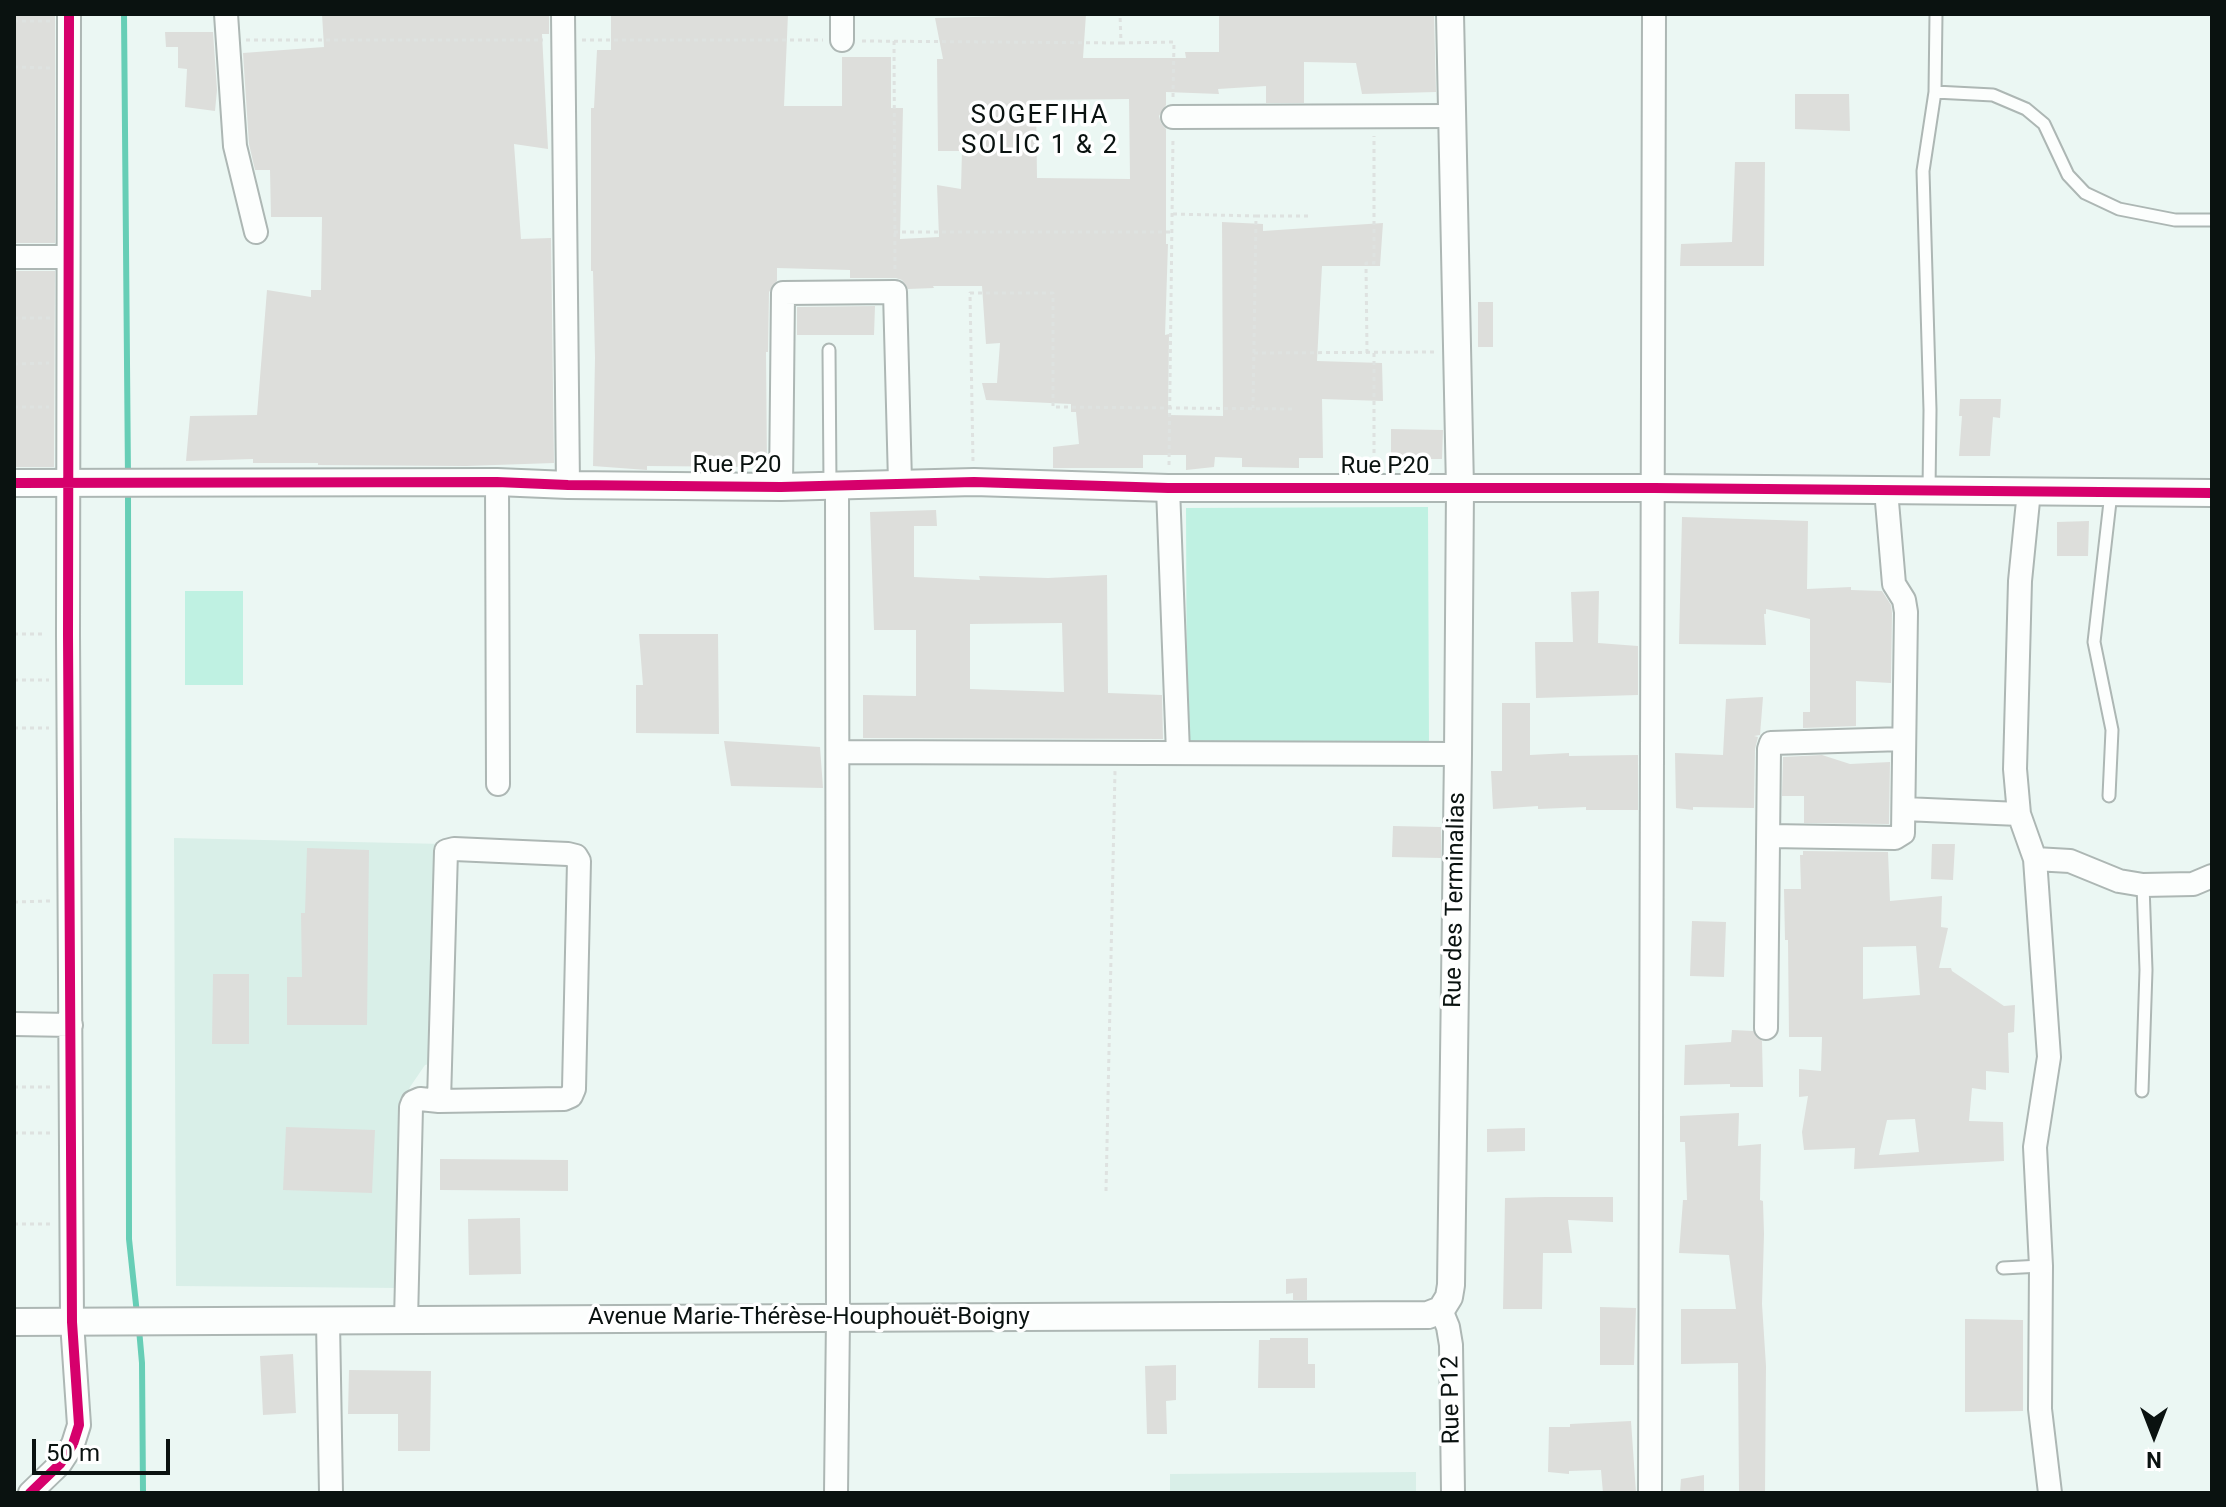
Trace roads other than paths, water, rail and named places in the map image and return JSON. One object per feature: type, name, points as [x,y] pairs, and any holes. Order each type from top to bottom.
[{"type":"street","points":[[226,14],[235,146],[256,232]]},
{"type":"street","points":[[563,14],[568,485]]},
{"type":"street","points":[[842,14],[842,40]]},
{"type":"street","name":"Rue des Terminalias","points":[[1441,1310],[1449,1297],[1451,1285],[1460,488],[1450,14]]},
{"type":"street","points":[[1650,1493],[1654,14]]},
{"type":"street","points":[[30,1493],[60,1464],[73,1444],[79,1425],[72,1322],[68,680],[69,17]]},
{"type":"street","points":[[1173,117],[1451,116]]},
{"type":"street","points":[[14,257],[68,257]]},
{"type":"street","points":[[781,487],[783,293],[895,292],[900,482]]},
{"type":"street","points":[[497,482],[498,784]]},
{"type":"street","name":"Rue P20","points":[[14,483],[497,482],[781,487],[974,482],[1168,488],[2212,493]]},
{"type":"street","points":[[833,485],[838,752],[836,1493]]},
{"type":"street","points":[[1168,488],[1178,753]]},
{"type":"street","points":[[1770,836],[1895,838],[1905,828],[1906,612],[1904,600],[1894,584],[1886,490]]},
{"type":"street","points":[[2029,491],[2020,581],[2015,769],[2019,814],[2035,859],[2049,1057],[2035,1147],[2041,1266],[2040,1409],[2050,1493]]},
{"type":"street","points":[[1766,1028],[1771,743],[1904,739]]},
{"type":"street","points":[[838,752],[1458,754]]},
{"type":"street","points":[[1904,809],[2019,814]]},
{"type":"street","points":[[406,1321],[411,1107],[416,1100],[439,1101],[564,1099],[571,1096],[576,1078],[579,861],[576,856],[468,849],[446,851],[439,1101]]},
{"type":"street","points":[[2035,859],[2070,861],[2119,881],[2143,885],[2193,884],[2212,876]]},
{"type":"street","points":[[14,1024],[71,1025]]},
{"type":"street","name":"Avenue Marie-Thérèse-Houphouët-Boigny","points":[[72,1322],[1428,1315],[1441,1310]]},
{"type":"street","name":"Rue P12","points":[[1441,1310],[1451,1345],[1453,1493]]},
{"type":"street","points":[[14,1322],[72,1322]]},
{"type":"street","points":[[328,1322],[331,1493]]},
{"type":"lane","points":[[1929,491],[1929,351],[1923,171],[1935,92],[1936,14]]},
{"type":"lane","points":[[1935,92],[1993,95],[2026,109],[2044,124],[2068,175],[2085,193],[2119,209],[2175,220],[2212,220]]},
{"type":"lane","points":[[829,350],[833,485]]},
{"type":"lane","points":[[2109,796],[2112,730],[2094,642],[2111,492]]},
{"type":"lane","points":[[2142,1091],[2146,970],[2143,885]]},
{"type":"lane","points":[[2003,1268],[2041,1266]]},
{"type":"waterway","points":[[124,14],[128,478]]},
{"type":"waterway","points":[[128,489],[129,1239],[137,1314]]},
{"type":"waterway","points":[[139,1329],[143,1493]]},
{"type":"district","name":"SOGEFIHA SOLIC 1 & 2","points":[[1040,131]]}]
